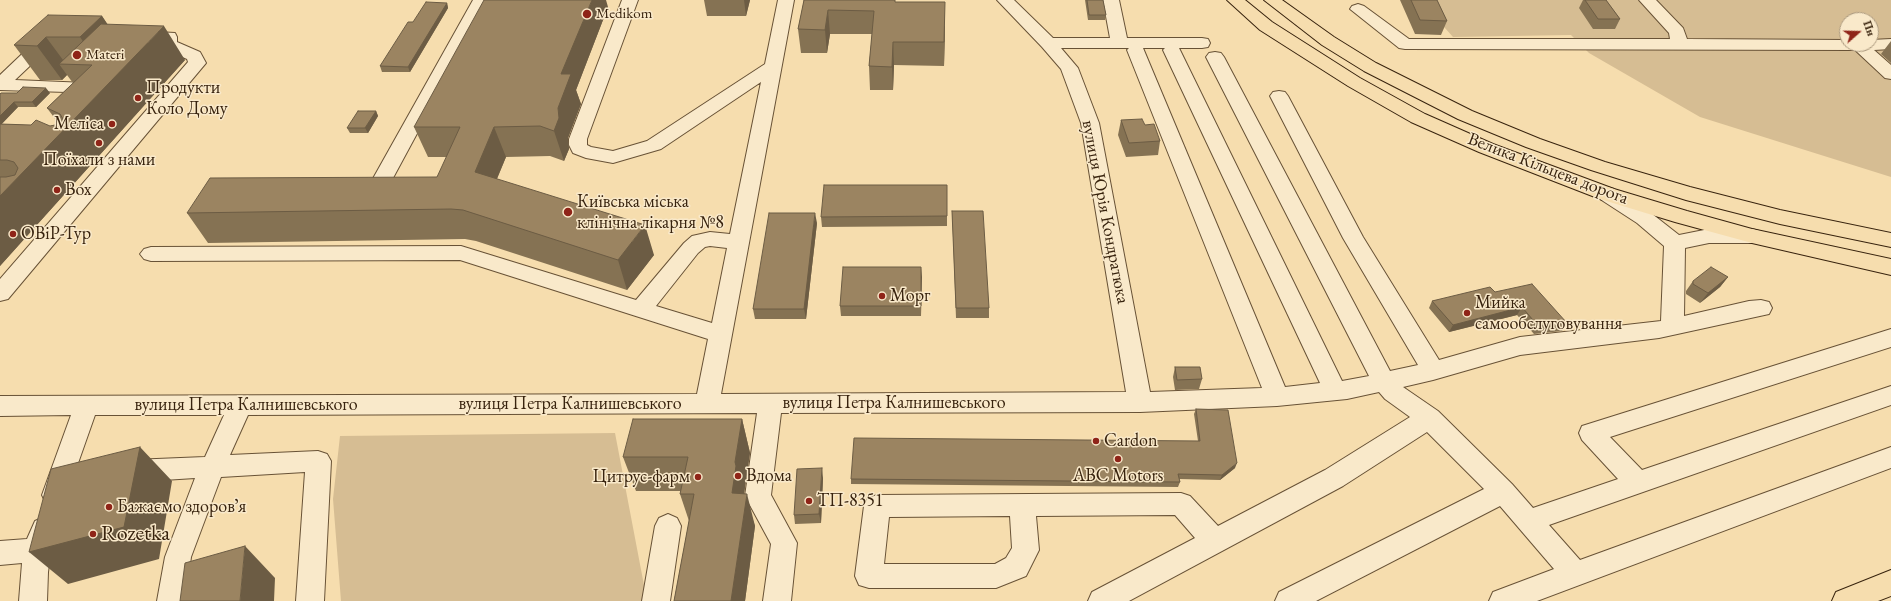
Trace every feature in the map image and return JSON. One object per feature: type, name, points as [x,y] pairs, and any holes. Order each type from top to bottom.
[{"type":"main road","name":"Велика Кільцева дорога","points":[[1235,0],[1266,26],[1354,82],[1418,118],[1486,148],[1607,194],[1682,217],[1752,236],[1891,267]]},
{"type":"main road","name":"Велика Кільцева дорога","points":[[1272,0],[1328,41],[1370,67],[1465,115],[1533,143],[1598,166],[1686,193],[1780,217],[1891,240]]},
{"type":"main road","points":[[1846,601],[1891,583]]},
{"type":"street","points":[[376,191],[481,0]]},
{"type":"street","points":[[630,0],[578,139],[580,149],[586,152],[613,157],[654,145],[773,66]]},
{"type":"street","points":[[707,404],[786,0]]},
{"type":"street","name":"вулиця Юрія Кондратюка","points":[[1005,0],[1048,43],[1068,68],[1090,123],[1140,402]]},
{"type":"street","points":[[1111,0],[1128,47],[1277,397]]},
{"type":"street","points":[[1647,0],[1677,32],[1679,40],[1674,44]]},
{"type":"street","points":[[1358,9],[1405,44],[1839,45]]},
{"type":"street","points":[[0,85],[53,34],[61,35]]},
{"type":"street","points":[[0,293],[196,63],[194,56],[168,44],[169,38],[138,37]]},
{"type":"street","points":[[1048,43],[1208,50],[1384,382],[1393,392],[1429,418],[1503,492],[1576,575]]},
{"type":"street","points":[[1879,44],[1891,44]]},
{"type":"street","points":[[1172,50],[1335,391]]},
{"type":"street","points":[[1867,52],[1891,74]]},
{"type":"street","points":[[0,85],[81,87],[64,106],[73,117]]},
{"type":"street","points":[[1279,96],[1352,238],[1433,372]]},
{"type":"street","points":[[98,154],[118,154]]},
{"type":"street","points":[[1607,194],[1644,218],[1675,243]]},
{"type":"street","points":[[54,204],[76,204]]},
{"type":"street","points":[[1675,243],[1709,236],[1752,236]]},
{"type":"street","points":[[640,309],[691,248],[699,242],[710,239],[739,242]]},
{"type":"street","points":[[1672,327],[1675,243]]},
{"type":"street","points":[[151,254],[461,254],[720,334]]},
{"type":"street","name":"вулиця Петра Калнишевського","points":[[0,406],[1140,402],[1277,397],[1335,391],[1433,372],[1520,346],[1672,327],[1749,309],[1761,308]]},
{"type":"street","points":[[1638,483],[1591,433],[1891,338]]},
{"type":"street","points":[[1528,521],[1891,395]]},
{"type":"street","points":[[171,601],[178,558],[212,468],[241,404]]},
{"type":"street","points":[[770,404],[758,496],[784,543],[777,601]]},
{"type":"street","points":[[33,601],[34,572],[38,550],[85,474],[87,405]]},
{"type":"street","points":[[1102,601],[1334,478],[1429,418]]},
{"type":"street","points":[[1503,601],[1891,457]]},
{"type":"street","points":[[85,474],[318,461],[310,601]]},
{"type":"street","points":[[1289,601],[1503,492]]},
{"type":"street","points":[[1022,505],[1026,550],[1016,567],[996,576],[869,576],[877,506],[1022,505],[1180,504],[1215,542]]},
{"type":"street","points":[[656,601],[668,526]]},
{"type":"street","points":[[0,553],[38,550]]},
{"type":"shaded area","points":[[1420,0],[1891,0],[1891,177],[1700,117],[1589,53],[1571,35],[1453,37]]},
{"type":"shaded area","points":[[615,433],[647,601],[341,601],[333,499],[340,436]]},
{"type":"building","points":[[484,0],[592,0],[561,74],[571,74],[558,108],[559,118],[554,131],[540,126],[494,127],[475,172],[645,225],[618,260],[463,210],[187,213],[210,178],[437,177],[460,127],[414,127]]},
{"type":"building","points":[[804,0],[895,0],[895,2],[945,2],[944,42],[893,42],[892,67],[869,66],[874,11],[828,10],[825,30],[798,29]]},
{"type":"building","points":[[1087,0],[1103,0],[1106,15],[1089,15]]},
{"type":"building","points":[[1411,0],[1437,0],[1447,21],[1420,20]]},
{"type":"building","points":[[1585,0],[1606,0],[1620,19],[1598,19]]},
{"type":"building","points":[[426,2],[447,3],[408,67],[380,66],[408,22],[413,22]]},
{"type":"building","points":[[48,15],[102,16],[80,37],[46,37],[37,46],[14,45]]},
{"type":"building","points":[[101,24],[164,26],[0,196],[0,177],[15,175],[18,168],[14,162],[0,160],[0,124],[31,125],[36,120],[50,126],[60,124],[63,119],[60,114],[47,108],[92,65],[59,64]]},
{"type":"building","points":[[23,87],[46,88],[32,102],[14,102],[0,116],[0,94],[17,93]]},
{"type":"building","points":[[358,111],[376,111],[365,128],[347,128]]},
{"type":"building","points":[[1142,119],[1145,125],[1154,124],[1160,141],[1129,143],[1121,120]]},
{"type":"building","points":[[824,185],[947,185],[947,216],[821,217]]},
{"type":"building","points":[[952,211],[983,211],[989,308],[956,308]]},
{"type":"building","points":[[769,213],[815,213],[804,309],[753,309]]},
{"type":"building","name":"Морг","points":[[843,267],[921,267],[921,306],[840,306]]},
{"type":"building","points":[[1711,267],[1728,277],[1708,293],[1693,284],[1693,281]]},
{"type":"building","points":[[1532,284],[1567,323],[1538,326],[1522,307],[1453,325],[1432,301],[1490,287],[1495,292]]},
{"type":"building","points":[[1175,367],[1200,367],[1202,379],[1177,380]]},
{"type":"building","points":[[1196,409],[1228,410],[1237,463],[1222,475],[1178,474],[1180,482],[851,479],[854,438],[1200,441]]},
{"type":"building","points":[[633,419],[742,419],[732,493],[747,494],[731,601],[674,601],[694,494],[680,494],[688,457],[623,457]]},
{"type":"building","points":[[140,447],[124,527],[29,552],[51,469]]},
{"type":"building","name":"ТП-8351","points":[[822,468],[819,514],[794,515],[797,469]]},
{"type":"building","points":[[245,546],[240,601],[180,601],[185,563]]},
{"type":"place","name":"Medikom","points":[[587,14]]},
{"type":"place","name":"Materi","points":[[77,55]]},
{"type":"place","name":"Продукти Коло Дому","points":[[138,98]]},
{"type":"place","name":"Меліса","points":[[112,124]]},
{"type":"place","name":"Поїхали з нами","points":[[99,143]]},
{"type":"place","name":"Box","points":[[57,190]]},
{"type":"place","name":"Київська міська клінічна лікарня №8","points":[[568,212]]},
{"type":"place","name":"ОВіР-Тур","points":[[13,234]]},
{"type":"place","name":"Морг","points":[[882,296]]},
{"type":"place","name":"Мийка самообслуговування","points":[[1467,313]]},
{"type":"place","name":"Cardon","points":[[1096,441]]},
{"type":"place","name":"ABC Motors","points":[[1118,459]]},
{"type":"place","name":"Вдома","points":[[738,476]]},
{"type":"place","name":"Цитрус-фарм","points":[[698,477]]},
{"type":"place","name":"ТП-8351","points":[[809,501]]},
{"type":"place","name":"Бажаємо здоровʼя","points":[[109,507]]},
{"type":"place","name":"Rozetka","points":[[93,534]]}]
